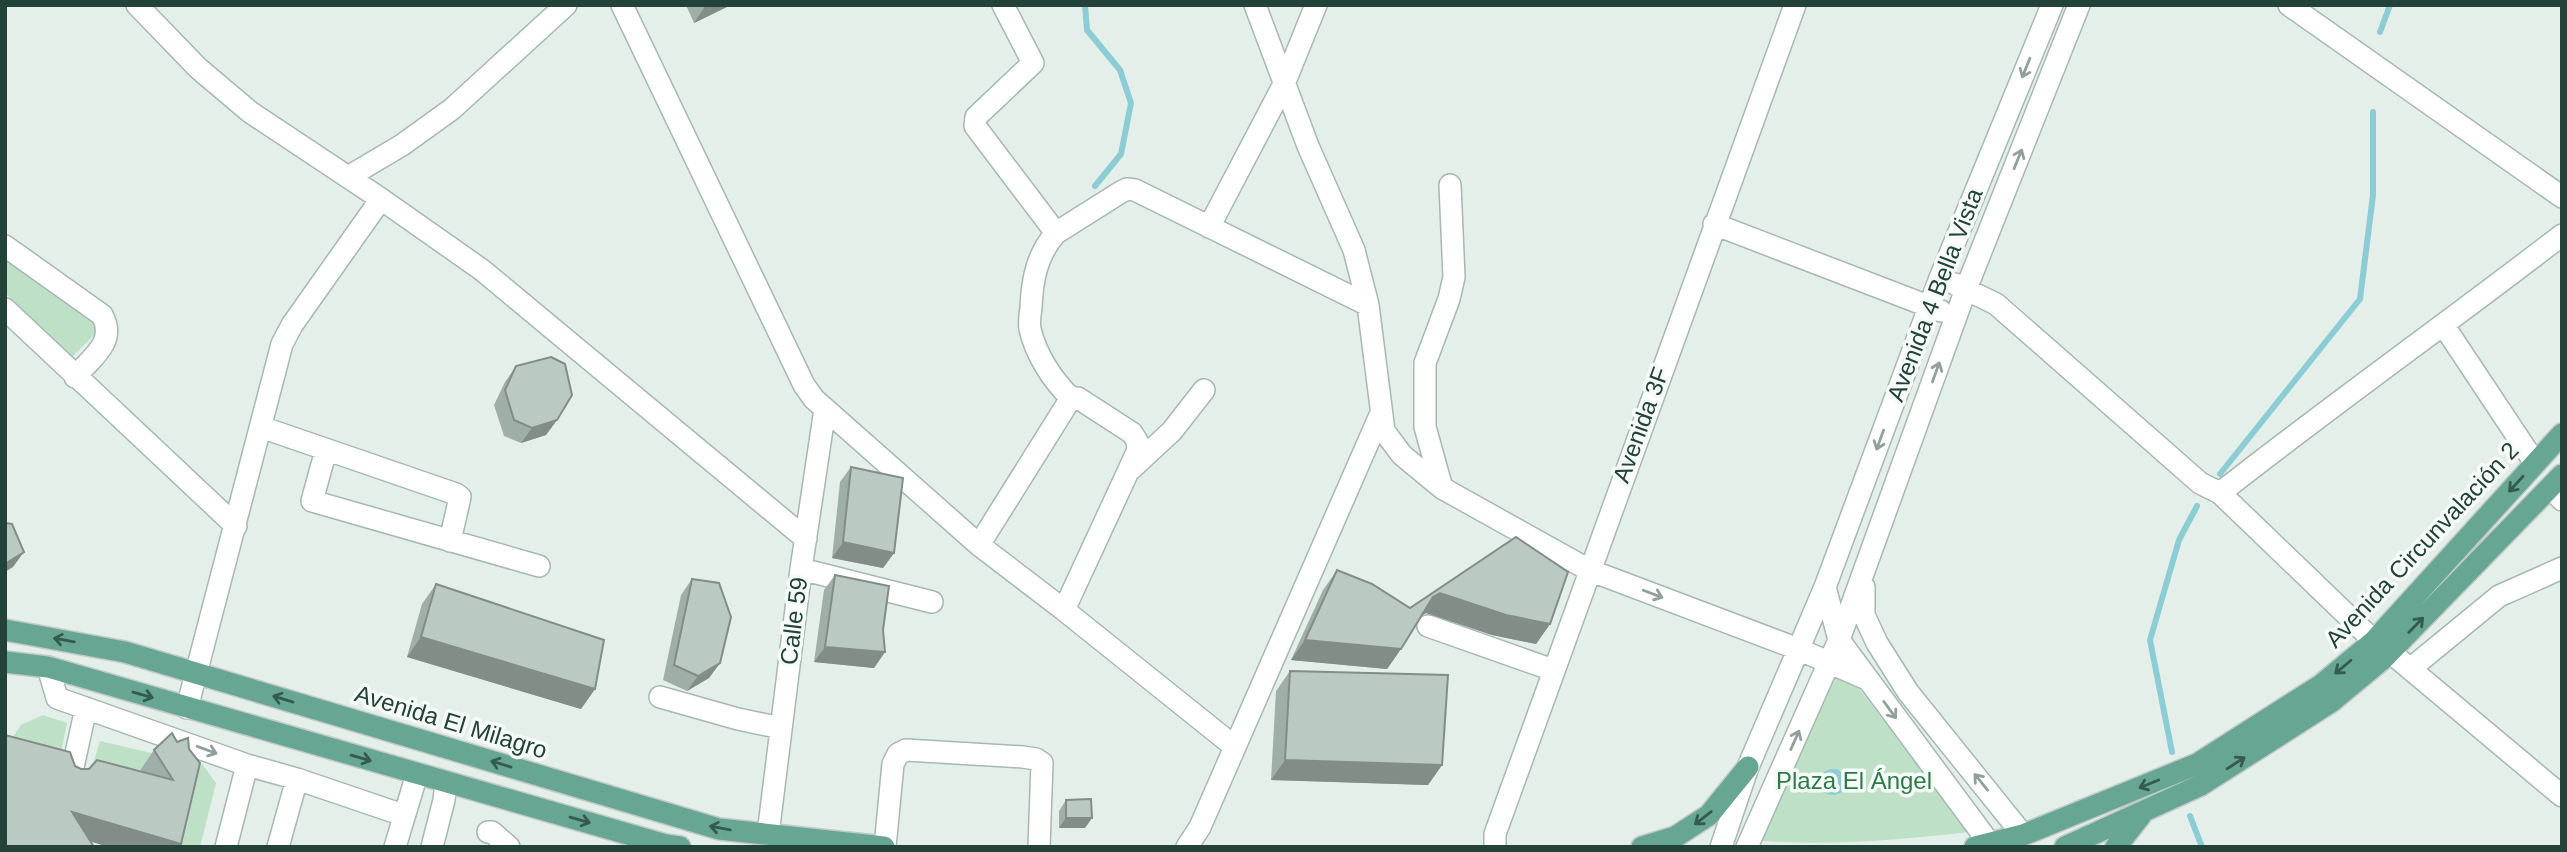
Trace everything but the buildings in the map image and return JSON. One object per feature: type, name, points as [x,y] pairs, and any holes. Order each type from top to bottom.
[{"type":"main road","name":"Avenida Circunvalación 2","points":[[2065,847],[2201,785],[2331,702],[2562,434]]},
{"type":"main road","name":"Avenida Circunvalación 2","points":[[1986,846],[2028,841],[2197,764],[2382,646],[2558,488]]},
{"type":"main road","name":"Avenida El Milagro","points":[[5,630],[125,652],[719,829],[885,847]]},
{"type":"main road","points":[[5,662],[48,667],[680,847]]},
{"type":"main road","points":[[1642,847],[1675,837],[1709,815],[1748,767]]},
{"type":"main road","points":[[2116,847],[2144,811]]},
{"type":"street","points":[[136,5],[198,68],[250,112],[482,270],[806,539]]},
{"type":"street","points":[[348,177],[402,145],[452,109],[566,5]]},
{"type":"street","points":[[622,5],[803,385],[825,409],[979,545],[1235,747]]},
{"type":"street","points":[[1003,5],[1032,63],[974,121],[1056,233]]},
{"type":"street","points":[[1255,5],[1308,146],[1354,250],[1368,305],[1384,431],[1402,455],[1442,488],[1589,570],[1797,649],[1867,679]]},
{"type":"street","points":[[1209,227],[1284,84],[1316,5]]},
{"type":"street","name":"Avenida 3F","points":[[1495,847],[1495,834],[1553,670],[1795,5]]},
{"type":"street","name":"Avenida 4 Bella Vista","points":[[1721,847],[1748,767],[1825,587],[1940,278],[2052,5]]},
{"type":"street","name":"Avenida 4 Bella Vista","points":[[1747,847],[1839,639],[1955,317],[2079,5]]},
{"type":"street","points":[[2289,5],[2562,197]]},
{"type":"street","points":[[1442,488],[1425,427],[1426,363],[1454,277],[1450,185]]},
{"type":"street","points":[[1064,610],[1138,450],[1132,433],[1078,398],[1071,398],[1061,389],[1046,368],[1030,329],[1031,284],[1044,247],[1056,233],[1127,189],[1135,190],[1368,305]]},
{"type":"street","points":[[187,708],[286,334],[381,199]]},
{"type":"street","points":[[1714,224],[1955,317]]},
{"type":"street","points":[[2220,494],[2301,430],[2444,326],[2562,235]]},
{"type":"street","points":[[5,246],[102,315],[109,327],[106,341],[75,377]]},
{"type":"street","points":[[1940,278],[1996,304],[2200,483],[2220,494],[2382,646],[2562,796]]},
{"type":"street","points":[[5,309],[236,526]]},
{"type":"street","points":[[2444,326],[2535,463]]},
{"type":"street","points":[[1127,473],[1172,431],[1204,390]]},
{"type":"street","points":[[979,545],[1071,398]]},
{"type":"street","name":"Calle 59","points":[[768,834],[801,569],[825,409]]},
{"type":"street","points":[[1187,847],[1200,827],[1381,413]]},
{"type":"street","points":[[261,427],[456,494],[460,497],[450,541]]},
{"type":"street","points":[[326,450],[312,501],[539,566]]},
{"type":"street","points":[[2410,669],[2499,596],[2562,568]]},
{"type":"street","points":[[801,569],[932,602]]},
{"type":"street","name":"Avenida 4 Bella Vista","points":[[1864,574],[1864,615],[1877,643],[1908,692],[2028,841]]},
{"type":"street","points":[[1825,587],[1839,639],[1986,846]]},
{"type":"street","points":[[1428,626],[1553,670]]},
{"type":"street","points":[[48,667],[57,698],[247,765],[403,815]]},
{"type":"street","points":[[660,697],[781,728]]},
{"type":"street","points":[[71,776],[86,708]]},
{"type":"street","points":[[885,847],[893,764],[898,754],[906,750],[1036,759],[1042,764],[1039,847]]},
{"type":"street","points":[[226,847],[247,765]]},
{"type":"street","points":[[395,847],[417,774]]},
{"type":"street","points":[[278,847],[297,779]]},
{"type":"street","points":[[432,847],[446,782]]},
{"type":"street","points":[[488,832],[492,832],[509,847]]},
{"type":"green space","points":[[5,260],[102,327],[71,358],[5,293]]},
{"type":"green space","name":"Plaza El Ángel","points":[[1831,677],[1855,683],[1969,832],[1865,841],[1760,841]]},
{"type":"green space","points":[[43,715],[67,723],[57,772],[5,749],[21,725]]},
{"type":"green space","points":[[100,741],[203,765],[216,783],[200,847],[174,847],[88,781]]},
{"type":"water","points":[[1833,769],[1842,773],[1846,782],[1842,791],[1833,795],[1824,791],[1820,782],[1824,773]]},
{"type":"waterway","points":[[1085,5],[1087,30],[1120,70],[1131,103],[1121,154],[1095,186]]},
{"type":"waterway","points":[[2380,32],[2390,5]]},
{"type":"waterway","points":[[2220,474],[2360,299],[2373,195],[2373,112]]},
{"type":"waterway","points":[[2172,752],[2150,640],[2179,540],[2197,506]]},
{"type":"waterway","points":[[2190,816],[2202,847]]}]
